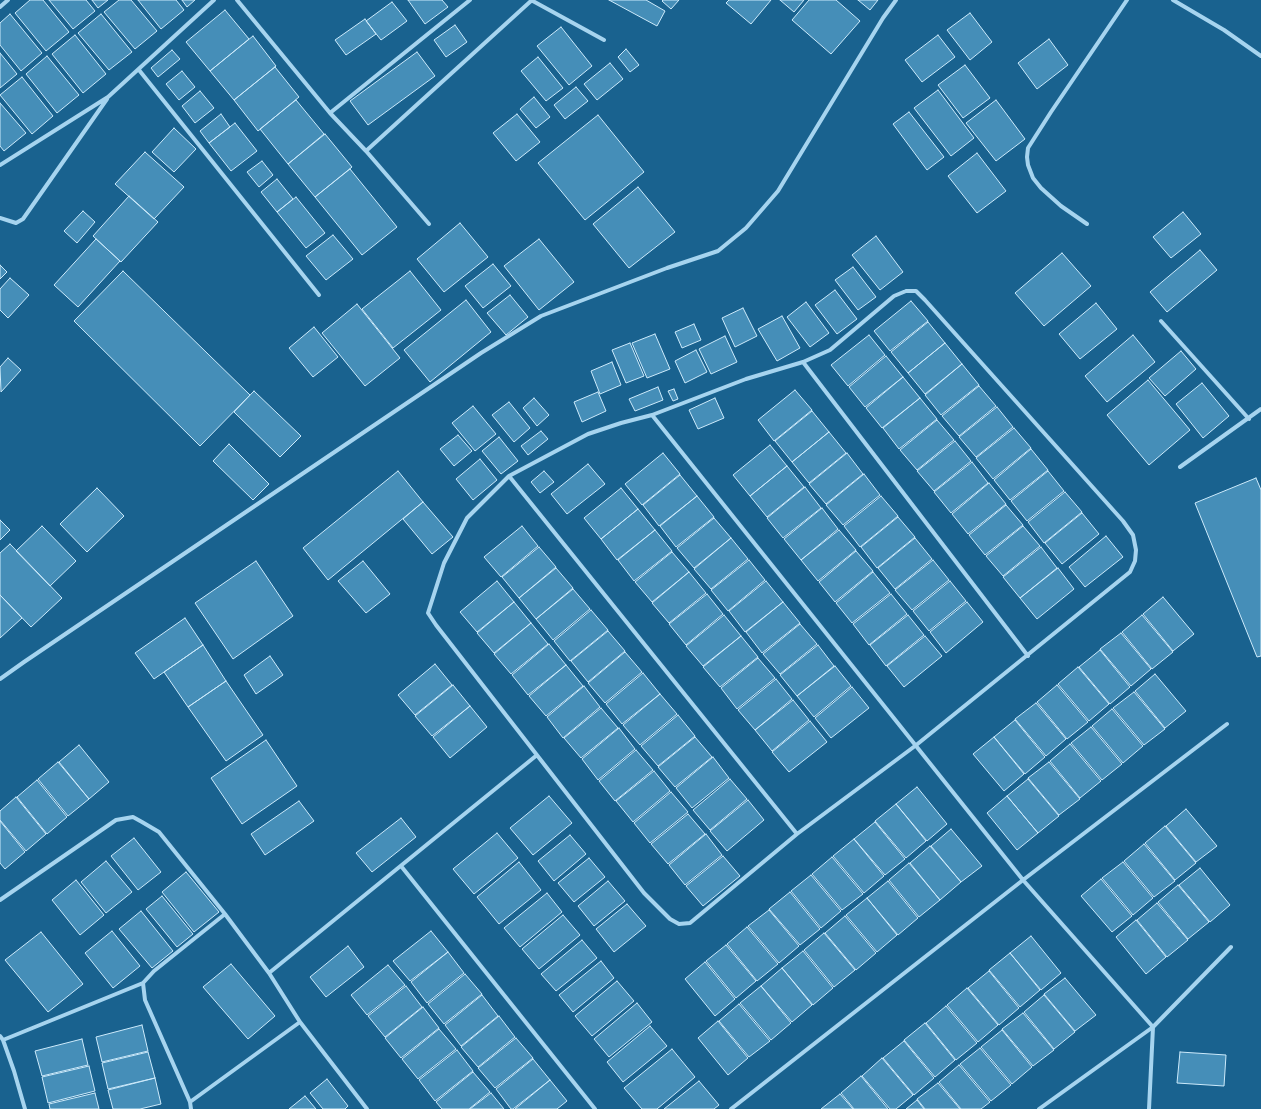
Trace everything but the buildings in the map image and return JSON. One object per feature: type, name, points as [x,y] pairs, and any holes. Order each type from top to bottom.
[{"type":"street","points":[[0,7],[8,0]]},
{"type":"street","points":[[0,165],[108,97],[214,0]]},
{"type":"street","points":[[237,0],[330,113],[366,151],[429,224]]},
{"type":"street","points":[[330,113],[470,0]]},
{"type":"street","points":[[366,151],[532,0],[604,40]]},
{"type":"street","points":[[0,679],[30,657],[481,353],[541,316],[667,268],[718,251],[746,228],[778,191],[883,18],[896,0]]},
{"type":"street","points":[[1086,224],[1061,206],[1041,188],[1033,178],[1028,165],[1028,148],[1127,0]]},
{"type":"street","points":[[1173,0],[1224,30],[1261,56]]},
{"type":"street","points":[[139,70],[319,295]]},
{"type":"street","points":[[0,218],[16,223],[23,220],[108,97]]},
{"type":"street","points":[[906,291],[916,291],[1124,521],[1133,534],[1136,550],[1135,561],[1130,572],[1028,656],[915,746],[797,834],[690,923],[679,924],[670,919],[644,893],[443,636],[428,613],[444,563],[467,518],[509,476],[588,434],[652,415],[746,379],[803,362],[830,350],[894,296],[906,291]]},
{"type":"street","points":[[1161,321],[1249,418]]},
{"type":"street","points":[[803,362],[1028,656]]},
{"type":"street","points":[[1180,467],[1261,409]]},
{"type":"street","points":[[652,415],[1023,880],[1153,1027],[1149,1109]]},
{"type":"street","points":[[509,476],[797,834]]},
{"type":"street","points":[[731,1109],[1023,880],[1227,724]]},
{"type":"street","points":[[269,973],[537,755]]},
{"type":"street","points":[[0,900],[116,820],[133,817],[142,822],[159,832],[224,914],[269,973],[300,1022],[367,1109]]},
{"type":"street","points":[[401,866],[595,1109]]},
{"type":"street","points":[[3,1040],[144,983],[154,971],[224,914]]},
{"type":"street","points":[[1039,1109],[1153,1027],[1231,946]]},
{"type":"street","points":[[144,983],[145,1000],[190,1102],[190,1109]]},
{"type":"street","points":[[190,1102],[300,1022]]},
{"type":"street","points":[[0,1036],[3,1040],[14,1071],[25,1109]]}]
